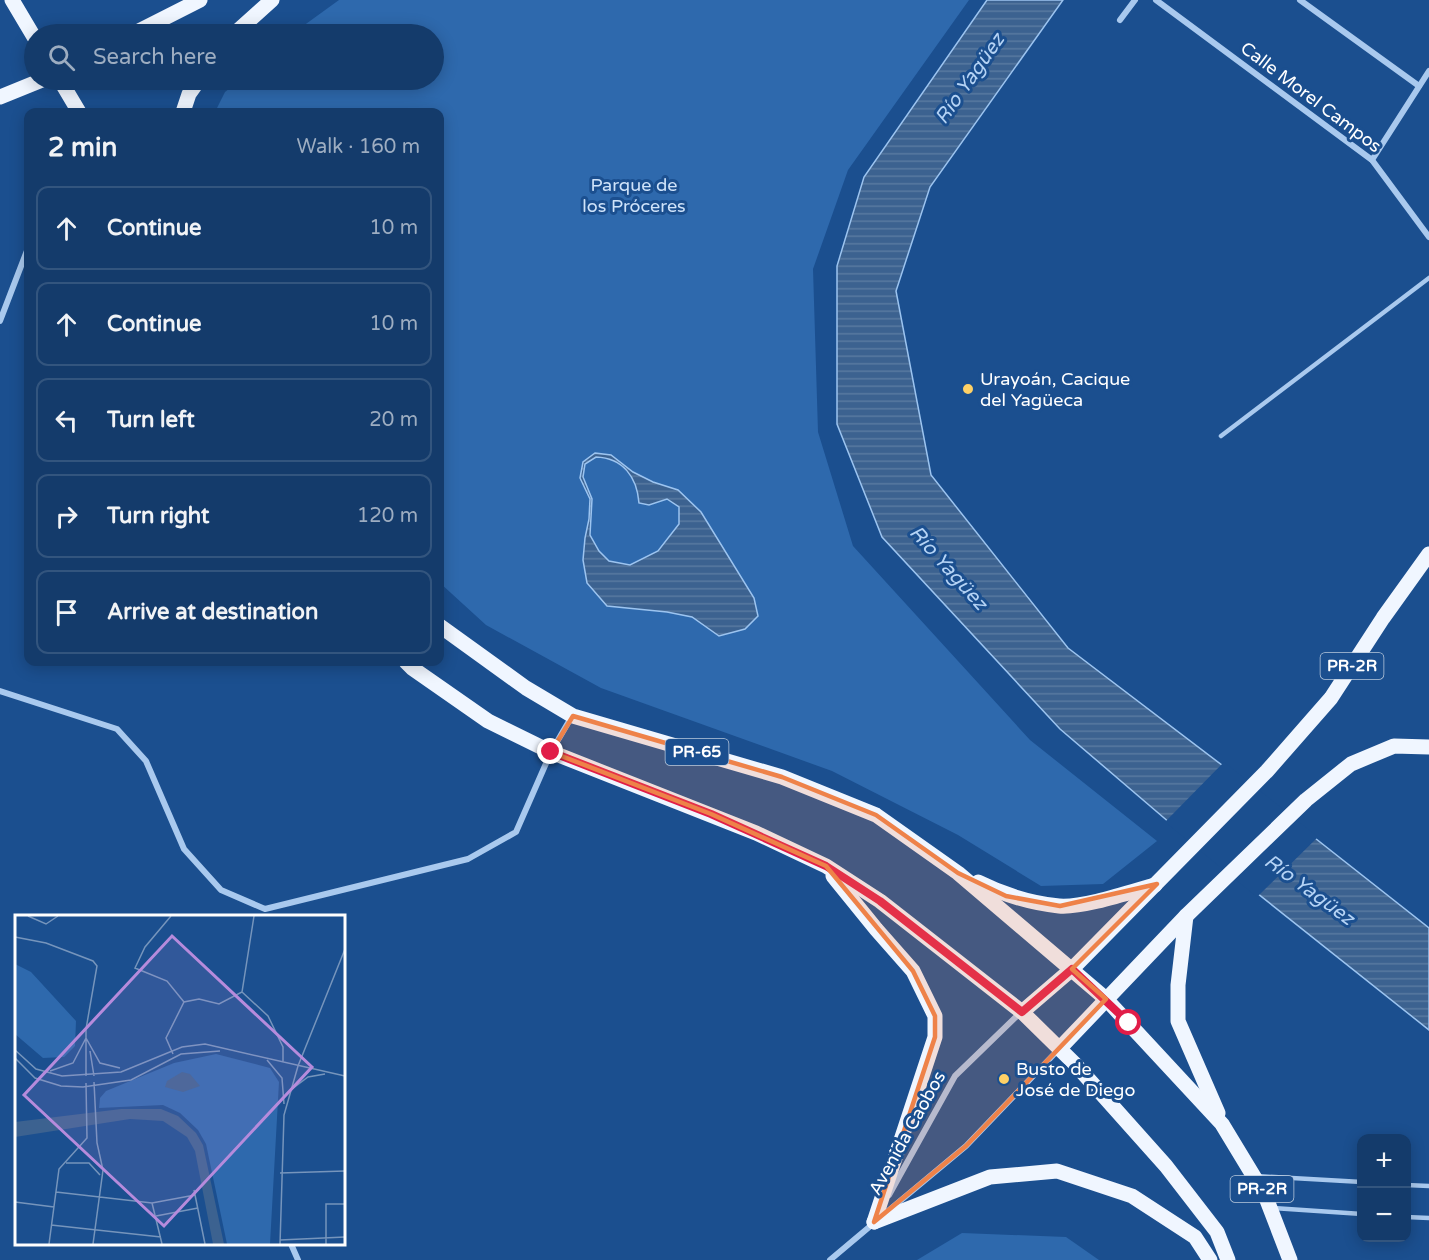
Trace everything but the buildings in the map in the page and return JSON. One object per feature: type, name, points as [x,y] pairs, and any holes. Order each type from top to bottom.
[{"type":"main road","points":[[12,0],[26,24]]},
{"type":"main road","points":[[153,24],[200,0]]},
{"type":"main road","points":[[245,24],[272,0]]},
{"type":"main road","points":[[0,97],[24,87]]},
{"type":"main road","points":[[66,90],[77,108]]},
{"type":"main road","points":[[184,108],[192,90]]},
{"type":"main road","name":"PR-2R","points":[[1022,1012],[1072,969],[1267,771],[1331,698],[1383,618],[1429,554]]},
{"type":"main road","name":"PR-65","points":[[444,629],[526,688],[573,716],[783,777],[876,815],[958,873],[1106,999]]},
{"type":"main road","points":[[410,666],[488,721],[551,752],[711,814],[826,866],[880,901],[1022,1012],[1060,1048],[1166,1166],[1217,1232],[1228,1260]]},
{"type":"main road","points":[[1060,1048],[1186,916],[1306,800],[1351,764],[1394,746],[1429,747]]},
{"type":"main road","points":[[826,866],[913,971],[934,1016],[935,1037],[874,1222]]},
{"type":"main road","points":[[958,873],[1006,896],[1060,906],[1099,901],[1157,884]]},
{"type":"main road","points":[[1186,916],[1178,985],[1178,1021],[1222,1124]]},
{"type":"main road","name":"PR-2R","points":[[1106,999],[1222,1124],[1265,1195],[1290,1260]]},
{"type":"main road","points":[[874,1222],[990,1177],[1057,1171],[1132,1196],[1195,1238],[1210,1260]]},
{"type":"street","points":[[1120,20],[1135,0]]},
{"type":"street","name":"Calle Morel Campos","points":[[1156,0],[1372,160],[1429,237]]},
{"type":"street","points":[[1300,0],[1419,86]]},
{"type":"street","points":[[1372,160],[1429,71]]},
{"type":"street","points":[[0,321],[24,258]]},
{"type":"street","points":[[0,691],[117,729],[146,761],[184,849],[221,890],[265,909],[468,859],[516,832],[551,752],[573,716]]},
{"type":"street","points":[[265,909],[267,915]]},
{"type":"street","name":"Avenida Caobos","points":[[874,1222],[955,1076],[1022,1012]]},
{"type":"street","name":"Avenida Caobos","points":[[830,1260],[966,1146],[1060,1048]]},
{"type":"street","points":[[291,1245],[298,1260]]},
{"type":"lane","points":[[1221,436],[1429,278]]},
{"type":"lane","points":[[1254,1175],[1357,1182]]},
{"type":"lane","points":[[1411,1185],[1429,1186]]},
{"type":"lane","points":[[1270,1208],[1357,1214]]},
{"type":"lane","points":[[1411,1217],[1429,1218]]},
{"type":"highlighted area","points":[[573,716],[782,777],[876,815],[958,873],[1006,896],[1060,906],[1157,884],[1072,969],[1106,999],[966,1146],[874,1222],[935,1037],[935,1016],[913,971],[826,866],[711,814],[551,752]]},
{"type":"green space","name":"Parque de los Próceres","points":[[339,0],[969,0],[848,170],[813,269],[818,432],[853,546],[1030,740],[1157,841],[1103,884],[1041,886],[958,835],[832,771],[601,688],[486,625],[444,587],[444,108],[217,108],[228,90],[444,90],[444,24],[306,24]]},
{"type":"green space","points":[[962,1233],[1066,1237],[1099,1260],[917,1260]]},
{"type":"water","name":"Río Yagüez","points":[[987,0],[1063,0],[930,187],[896,291],[931,475],[1068,648],[1235,775],[1429,928],[1429,1030],[1184,835],[1060,729],[882,537],[837,424],[837,266],[864,177]]},
{"type":"water","points":[[595,453],[611,455],[633,472],[653,482],[678,490],[701,512],[754,598],[758,616],[745,629],[719,636],[692,617],[607,606],[587,583],[583,560],[590,499],[580,478],[583,462]],"holes":[[[596,457],[606,458],[621,465],[632,477],[639,503],[649,505],[667,499],[679,507],[679,524],[658,551],[630,565],[609,561],[599,551],[590,535],[592,499],[583,477],[585,464]]]},
{"type":"pier","points":[[1224,762],[1318,837],[1257,897],[1165,822]]},
{"type":"place","name":"Urayoán, Cacique del Yagüeca","points":[[968,389]]},
{"type":"place","name":"Busto de José de Diego","points":[[1004,1079]]},
{"type":"route","points":[[551,752],[711,814],[826,866],[880,901],[1022,1012],[1072,969],[1129,1023]]}]
